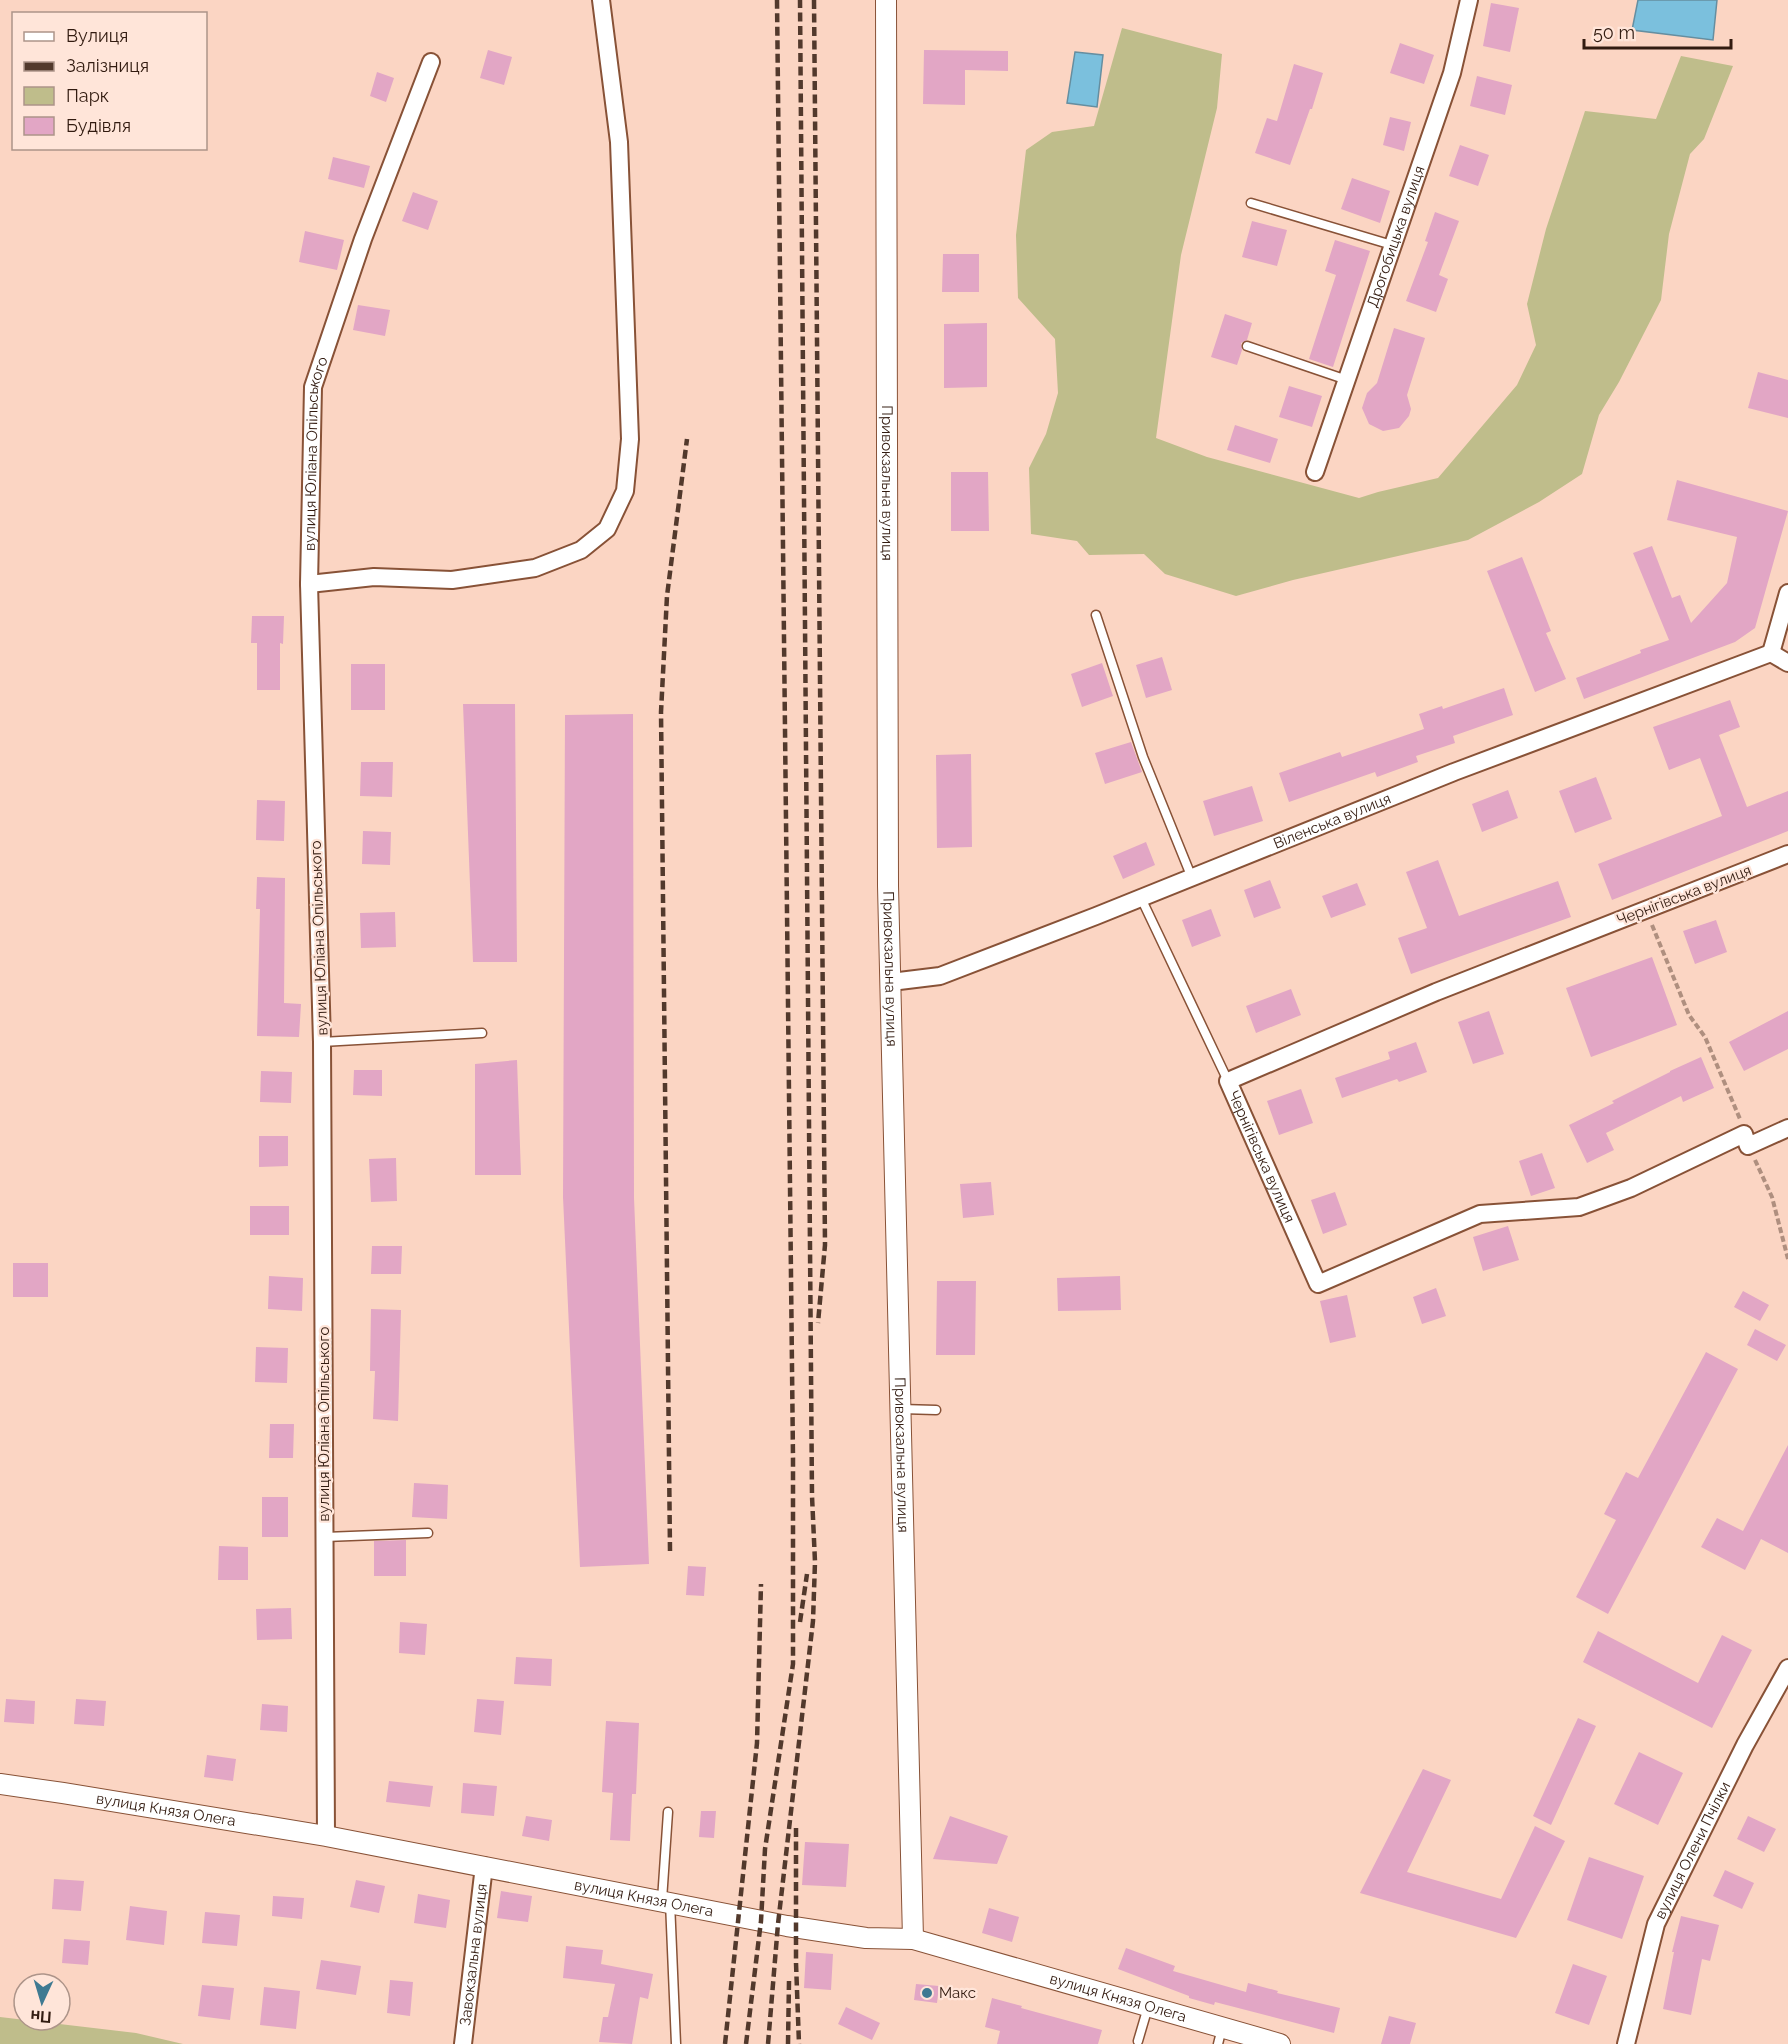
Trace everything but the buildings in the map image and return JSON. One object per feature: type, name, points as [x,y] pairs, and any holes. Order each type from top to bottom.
[{"type":"street","points":[[309,584],[374,577],[452,580],[535,568],[581,550],[607,529],[626,491],[630,439],[619,142],[601,0]]},
{"type":"street","name":"Привокзальна вулиця","points":[[886,0],[888,886],[913,1939]]},
{"type":"street","name":"Дрогобицька вулиця","points":[[1315,472],[1452,73],[1469,0]]},
{"type":"street","name":"вулиця Юліана Опільського","points":[[326,1836],[322,1042],[309,584],[313,387],[363,239],[431,62]]},
{"type":"street","points":[[1788,592],[1771,653],[1788,663]]},
{"type":"street","name":"Віленська вулиця","points":[[891,982],[940,976],[1192,878],[1454,772],[1771,653]]},
{"type":"street","name":"Чернігівська вулиця","points":[[1788,854],[1436,992],[1228,1081],[1317,1284],[1480,1214],[1579,1207],[1746,1140],[1788,1128]]},
{"type":"street","name":"вулиця Олени Пчілки","points":[[1626,2044],[1656,1924],[1745,1745],[1788,1668]]},
{"type":"street","name":"вулиця Князя Олега","points":[[0,1784],[326,1836],[761,1921],[866,1938],[913,1939],[1148,2007],[1220,2036],[1280,2044]]},
{"type":"street","name":"Завокзальна вулиця","points":[[463,2044],[484,1866]]},
{"type":"lane","points":[[1251,203],[1392,245]]},
{"type":"lane","points":[[1247,346],[1347,380]]},
{"type":"lane","points":[[1096,615],[1143,757],[1192,878]]},
{"type":"lane","points":[[1141,898],[1228,1081]]},
{"type":"lane","points":[[322,1042],[482,1034]]},
{"type":"lane","points":[[901,1409],[936,1410]]},
{"type":"lane","points":[[325,1538],[428,1533]]},
{"type":"lane","points":[[668,1812],[666,1901],[676,2044]]},
{"type":"lane","points":[[1138,2041],[1148,2007]]},
{"type":"path","points":[[1646,910],[1689,1015],[1705,1037],[1739,1116],[1746,1140],[1772,1197],[1788,1259]]},
{"type":"green space","points":[[1122,28],[1222,54],[1217,108],[1181,255],[1156,438],[1207,457],[1359,498],[1438,478],[1517,385],[1536,345],[1527,304],[1546,229],[1585,111],[1656,119],[1681,56],[1733,66],[1704,139],[1690,154],[1669,234],[1661,300],[1619,382],[1599,415],[1582,474],[1539,502],[1468,540],[1293,580],[1236,596],[1165,574],[1144,554],[1089,555],[1077,541],[1031,534],[1029,468],[1046,434],[1058,393],[1055,339],[1018,298],[1016,235],[1026,150],[1052,132],[1094,126]]},
{"type":"green space","points":[[0,2017],[12,2018],[12,2032],[72,2032],[72,2025],[136,2033],[183,2044],[0,2044]]},
{"type":"water","points":[[1638,0],[1717,0],[1713,40],[1632,30]]},
{"type":"water","points":[[1075,52],[1103,55],[1097,107],[1067,103]]},
{"type":"railway","points":[[746,2044],[761,1921],[765,1849],[793,1664],[793,1458],[777,0]]},
{"type":"railway","points":[[768,2044],[778,1924],[813,1621],[815,1562],[812,1496],[800,0]]},
{"type":"railway","points":[[814,0],[825,1245],[818,1323]]},
{"type":"railway","points":[[670,1551],[661,712],[667,596],[687,439]]},
{"type":"railway","points":[[800,1622],[807,1574]]},
{"type":"railway","points":[[725,2044],[757,1743],[761,1584]]},
{"type":"railway","points":[[796,1828],[796,1963],[799,2044]]},
{"type":"railway","points":[[788,2044],[789,1981]]},
{"type":"place","name":"Макс","points":[[927,1993]]}]
